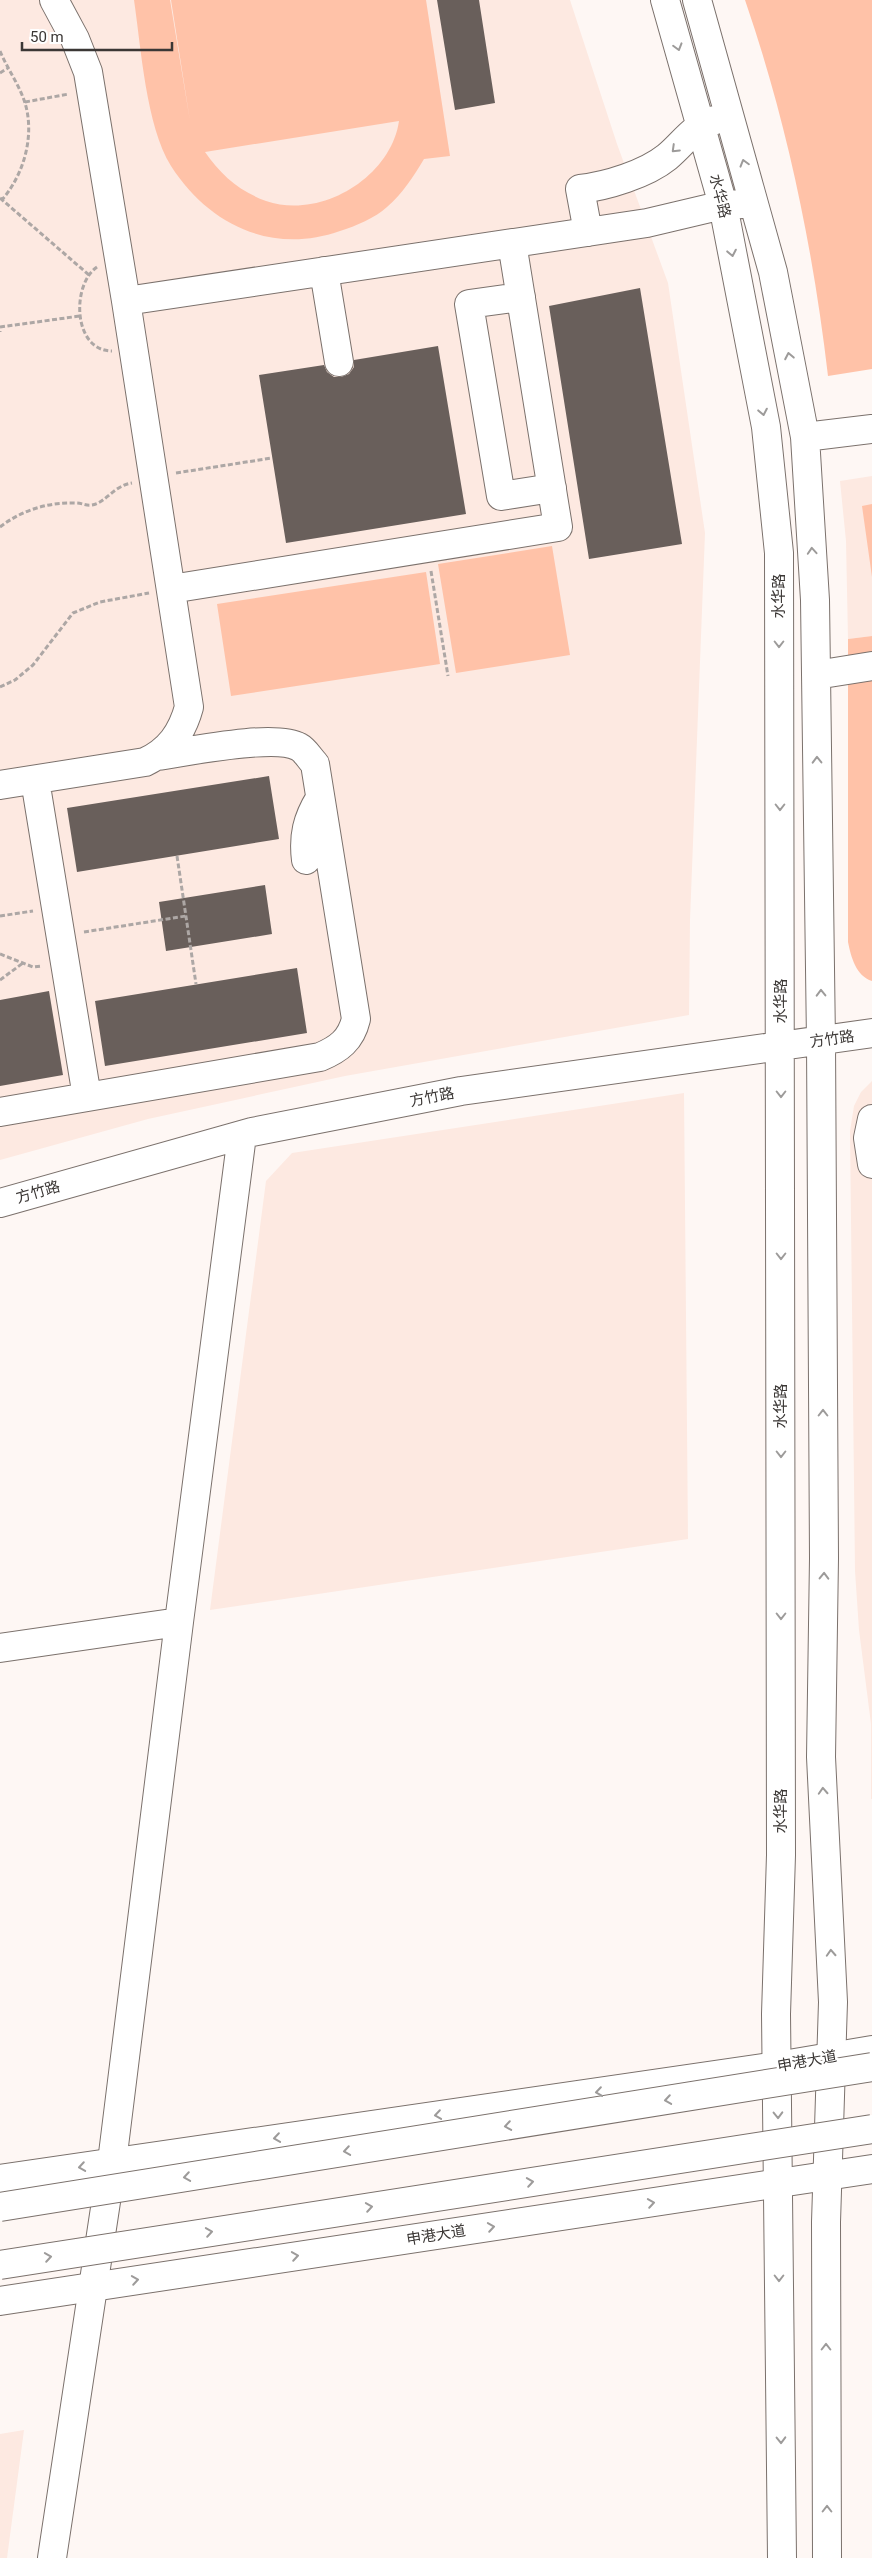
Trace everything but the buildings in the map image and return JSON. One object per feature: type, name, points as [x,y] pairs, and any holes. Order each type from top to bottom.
[{"type":"main road","points":[[54,0],[75,39],[88,72],[126,301],[163,476],[171,589],[188,707],[180,733],[156,756]]},
{"type":"main road","name":"水华路","points":[[665,0],[723,205],[766,427],[779,553],[781,1855],[776,2014],[782,2558]]},
{"type":"main road","name":"水华路","points":[[697,0],[756,203],[773,272],[805,437],[816,600],[824,1558],[821,1757],[833,2002],[828,2176],[827,2558]]},
{"type":"main road","points":[[588,232],[580,190],[614,184],[665,158],[700,125],[730,116]]},
{"type":"main road","points":[[126,301],[646,223],[723,205],[756,203]]},
{"type":"main road","points":[[171,589],[558,527],[512,243]]},
{"type":"main road","points":[[324,272],[339,362]]},
{"type":"main road","points":[[521,297],[469,304],[501,496],[552,488]]},
{"type":"main road","points":[[805,437],[872,429]]},
{"type":"main road","points":[[816,675],[872,666]]},
{"type":"main road","points":[[0,785],[130,765],[156,756],[259,742],[281,741],[299,747],[315,764],[356,1019],[348,1039],[340,1047],[320,1057],[0,1112]]},
{"type":"main road","points":[[35,780],[87,1097]]},
{"type":"main road","points":[[306,860],[304,834],[308,820],[320,798]]},
{"type":"main road","name":"方竹路","points":[[0,1203],[242,1135],[461,1091],[781,1045],[821,1042],[872,1034]]},
{"type":"main road","points":[[872,1119],[868,1138],[872,1164]]},
{"type":"main road","points":[[52,2558],[112,2162],[178,1622],[242,1135]]},
{"type":"main road","points":[[0,1648],[178,1622]]},
{"type":"main road","name":"申港大道","points":[[0,2179],[777,2066],[872,2050]]},
{"type":"main road","points":[[0,2207],[872,2067]]},
{"type":"main road","points":[[0,2264],[872,2129]]},
{"type":"main road","name":"申港大道","points":[[0,2301],[872,2169]]},
{"type":"path","points":[[0,51],[25,102],[28,117],[28,146],[10,191],[1,200],[89,275]]},
{"type":"path","points":[[0,73],[8,68]]},
{"type":"path","points":[[25,102],[75,93]]},
{"type":"path","points":[[101,264],[89,275],[82,286],[80,316],[88,339],[103,351],[115,350]]},
{"type":"path","points":[[0,327],[80,316]]},
{"type":"path","points":[[0,527],[19,514],[46,504],[78,503],[89,506],[98,503],[117,487],[163,476],[272,458]]},
{"type":"path","points":[[427,548],[448,676]]},
{"type":"path","points":[[0,687],[15,680],[33,665],[69,618],[79,610],[108,601],[171,589]]},
{"type":"path","points":[[177,856],[196,984]]},
{"type":"path","points":[[0,916],[56,907]]},
{"type":"path","points":[[61,936],[186,916]]},
{"type":"path","points":[[0,954],[33,967],[65,963]]},
{"type":"path","points":[[0,980],[23,963]]},
{"type":"shaded area","points":[[0,0],[570,0],[617,144],[668,283],[705,533],[690,920],[689,1015],[345,1076],[148,1119],[0,1160]]},
{"type":"shaded area","points":[[134,0],[170,0],[190,121],[171,0],[426,0],[450,156],[424,159],[393,202],[371,218],[346,229],[315,238],[290,239],[267,237],[244,230],[223,219],[204,204],[186,187],[171,166],[156,130],[150,108]],"holes":[[[399,121],[393,141],[383,160],[368,176],[350,189],[330,199],[309,204],[287,205],[256,197],[231,181],[217,168],[205,152]]]},
{"type":"shaded area","points":[[745,0],[872,0],[872,369],[828,376],[815,280],[797,186],[774,92]]},
{"type":"shaded area","points":[[872,476],[872,636],[848,639],[846,541],[840,481]]},
{"type":"shaded area","points":[[872,504],[872,577],[862,506]]},
{"type":"shaded area","points":[[552,546],[570,655],[456,673],[438,564]]},
{"type":"shaded area","points":[[426,572],[440,664],[231,696],[217,604]]},
{"type":"shaded area","points":[[872,636],[872,981],[866,979],[858,970],[848,942],[848,639]]},
{"type":"shaded area","points":[[872,1081],[871,1799],[871,1724],[859,1630],[855,1571],[850,1131],[854,1106],[861,1092]]},
{"type":"shaded area","points":[[684,1093],[688,1539],[210,1610],[266,1181],[292,1153]]},
{"type":"shaded area","points":[[24,2430],[7,2558],[0,2558],[0,2434]]}]
